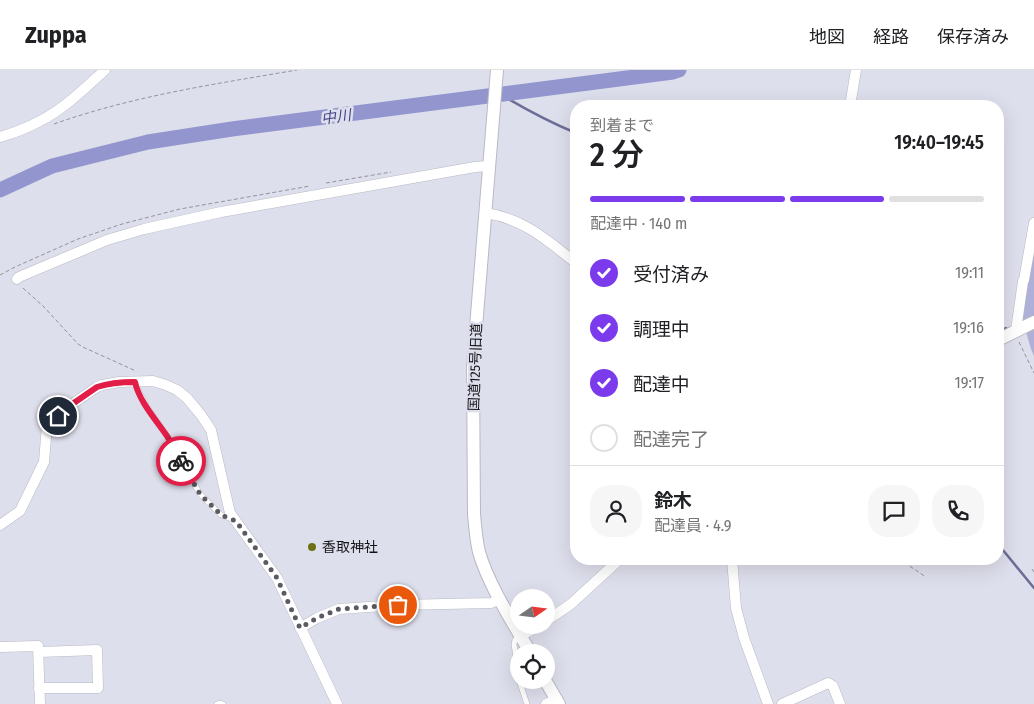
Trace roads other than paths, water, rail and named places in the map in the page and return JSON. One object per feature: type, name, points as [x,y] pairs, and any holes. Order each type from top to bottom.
[{"type":"street","points":[[0,137],[41,121],[57,111],[105,70]]},
{"type":"street","points":[[851,100],[856,70]]},
{"type":"street","name":"国道125号旧道","points":[[497,72],[473,364],[474,514],[480,553],[490,579],[525,644]]},
{"type":"street","points":[[17,279],[106,240],[178,221],[418,176],[488,166]]},
{"type":"street","points":[[485,213],[512,220],[530,228],[570,258]]},
{"type":"street","points":[[1016,330],[1022,281],[1024,280],[1034,223]]},
{"type":"street","points":[[1004,337],[1034,322]]},
{"type":"street","points":[[0,525],[20,511],[44,462],[48,425],[68,407],[97,387],[119,382],[153,381],[177,390],[187,398],[211,430],[230,513],[277,578],[337,704]]},
{"type":"street","points":[[555,615],[571,604],[613,565]]},
{"type":"street","points":[[732,565],[736,608],[744,638],[768,704]]},
{"type":"street","points":[[300,628],[317,618],[339,609],[398,605],[491,603],[500,599]]},
{"type":"street","points":[[520,636],[524,634]]},
{"type":"street","points":[[0,647],[38,646],[40,704]]},
{"type":"street","points":[[38,652],[97,650],[98,678],[98,688],[39,688]]},
{"type":"street","points":[[782,704],[828,683],[833,686],[840,704]]},
{"type":"street","points":[[549,689],[554,703]]},
{"type":"lane","points":[[139,381],[136,386],[147,408],[168,438],[200,494],[221,515],[236,521]]},
{"type":"lane","points":[[514,644],[515,640],[520,636]]},
{"type":"lane","points":[[522,689],[527,704]]},
{"type":"lane","points":[[217,704],[220,702],[223,704]]},
{"type":"waterway","name":"中川","points":[[0,190],[52,166],[148,142],[232,129],[679,70]]},
{"type":"waterway","points":[[500,94],[537,115],[570,130]]},
{"type":"waterway","points":[[1004,551],[1034,588]]},
{"type":"place","name":"香取神社","points":[[312,547]]}]
